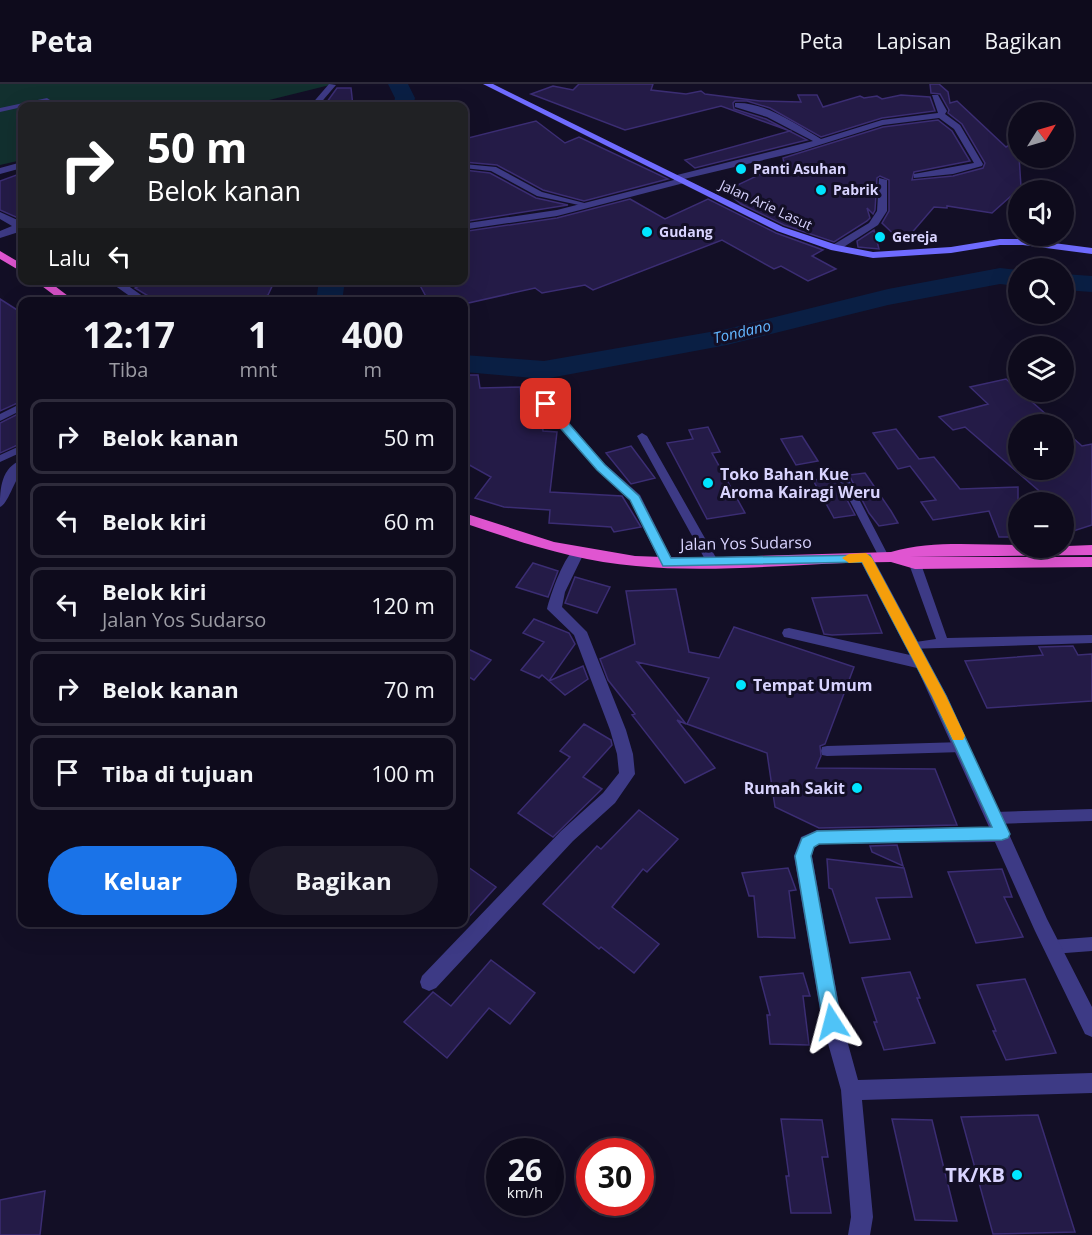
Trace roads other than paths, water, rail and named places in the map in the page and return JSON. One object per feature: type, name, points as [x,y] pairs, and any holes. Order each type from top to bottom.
[{"type":"highway","points":[[0,254],[18,266]]},
{"type":"highway","points":[[46,285],[64,297]]},
{"type":"highway","name":"Jalan Yos Sudarso","points":[[468,519],[522,538],[577,553],[635,561],[712,563],[888,557]]},
{"type":"highway","points":[[888,557],[910,552],[944,550],[1092,550]]},
{"type":"highway","points":[[888,557],[915,564],[1092,562]]},
{"type":"main road","name":"Jalan Arie Lasut","points":[[487,84],[780,229],[835,248],[882,255],[951,250],[1000,242],[1023,242],[1092,251]]},
{"type":"street","points":[[317,102],[332,85]]},
{"type":"street","points":[[935,97],[943,111],[941,115]]},
{"type":"street","points":[[738,105],[773,116],[820,142]]},
{"type":"street","points":[[468,226],[527,218],[588,205],[882,123],[941,115],[957,127],[972,147],[979,164],[943,173],[917,176]]},
{"type":"street","points":[[0,171],[18,166]]},
{"type":"street","points":[[835,248],[873,225],[882,211],[882,180]]},
{"type":"street","points":[[0,214],[18,225]]},
{"type":"street","points":[[0,235],[18,228]]},
{"type":"street","points":[[120,285],[138,297]]},
{"type":"street","points":[[532,389],[601,467],[635,498],[667,563]]},
{"type":"street","points":[[0,503],[8,480],[18,469]]},
{"type":"street","points":[[429,982],[567,836],[609,798],[627,774],[625,754],[618,730],[580,632],[554,609],[558,592],[577,553]]},
{"type":"street","points":[[866,558],[914,646],[963,747],[1052,947],[1092,1027]]},
{"type":"street","points":[[789,633],[923,664]]},
{"type":"street","points":[[859,1235],[862,1217],[851,1090],[832,1022],[803,856],[807,842],[817,837],[999,826]]},
{"type":"street","points":[[851,1090],[1092,1083]]},
{"type":"lane","points":[[38,102],[47,100]]},
{"type":"lane","points":[[0,110],[18,106]]},
{"type":"lane","points":[[468,166],[493,169],[540,194],[588,205]]},
{"type":"lane","points":[[0,418],[18,408]]},
{"type":"lane","points":[[642,436],[712,563]]},
{"type":"lane","points":[[0,459],[18,450]]},
{"type":"lane","points":[[840,472],[888,557]]},
{"type":"lane","points":[[915,564],[943,643]]},
{"type":"lane","points":[[914,646],[943,643],[1092,639]]},
{"type":"lane","points":[[827,751],[963,747]]},
{"type":"lane","points":[[999,826],[1092,815]]},
{"type":"lane","points":[[1052,947],[1092,944]]},
{"type":"waterway","name":"Tondano","points":[[398,84],[405,98],[404,102]]},
{"type":"waterway","name":"Tondano","points":[[468,364],[544,370],[727,337],[888,297],[1000,276],[1008,277]]},
{"type":"waterway","name":"Tondano","points":[[1074,283],[1092,284]]},
{"type":"waterway","name":"Tondano","points":[[330,297],[331,285]]},
{"type":"place","name":"Panti Asuhan","points":[[741,169]]},
{"type":"place","name":"Pabrik","points":[[821,190]]},
{"type":"place","name":"Gudang","points":[[647,232]]},
{"type":"place","name":"Gereja","points":[[880,237]]},
{"type":"place","name":"Toko Bahan Kue Aroma Kairagi Weru","points":[[708,483]]},
{"type":"place","name":"Tempat Umum","points":[[741,685]]},
{"type":"place","name":"Rumah Sakit","points":[[857,788]]},
{"type":"place","name":"TK/KB","points":[[1017,1175]]}]
